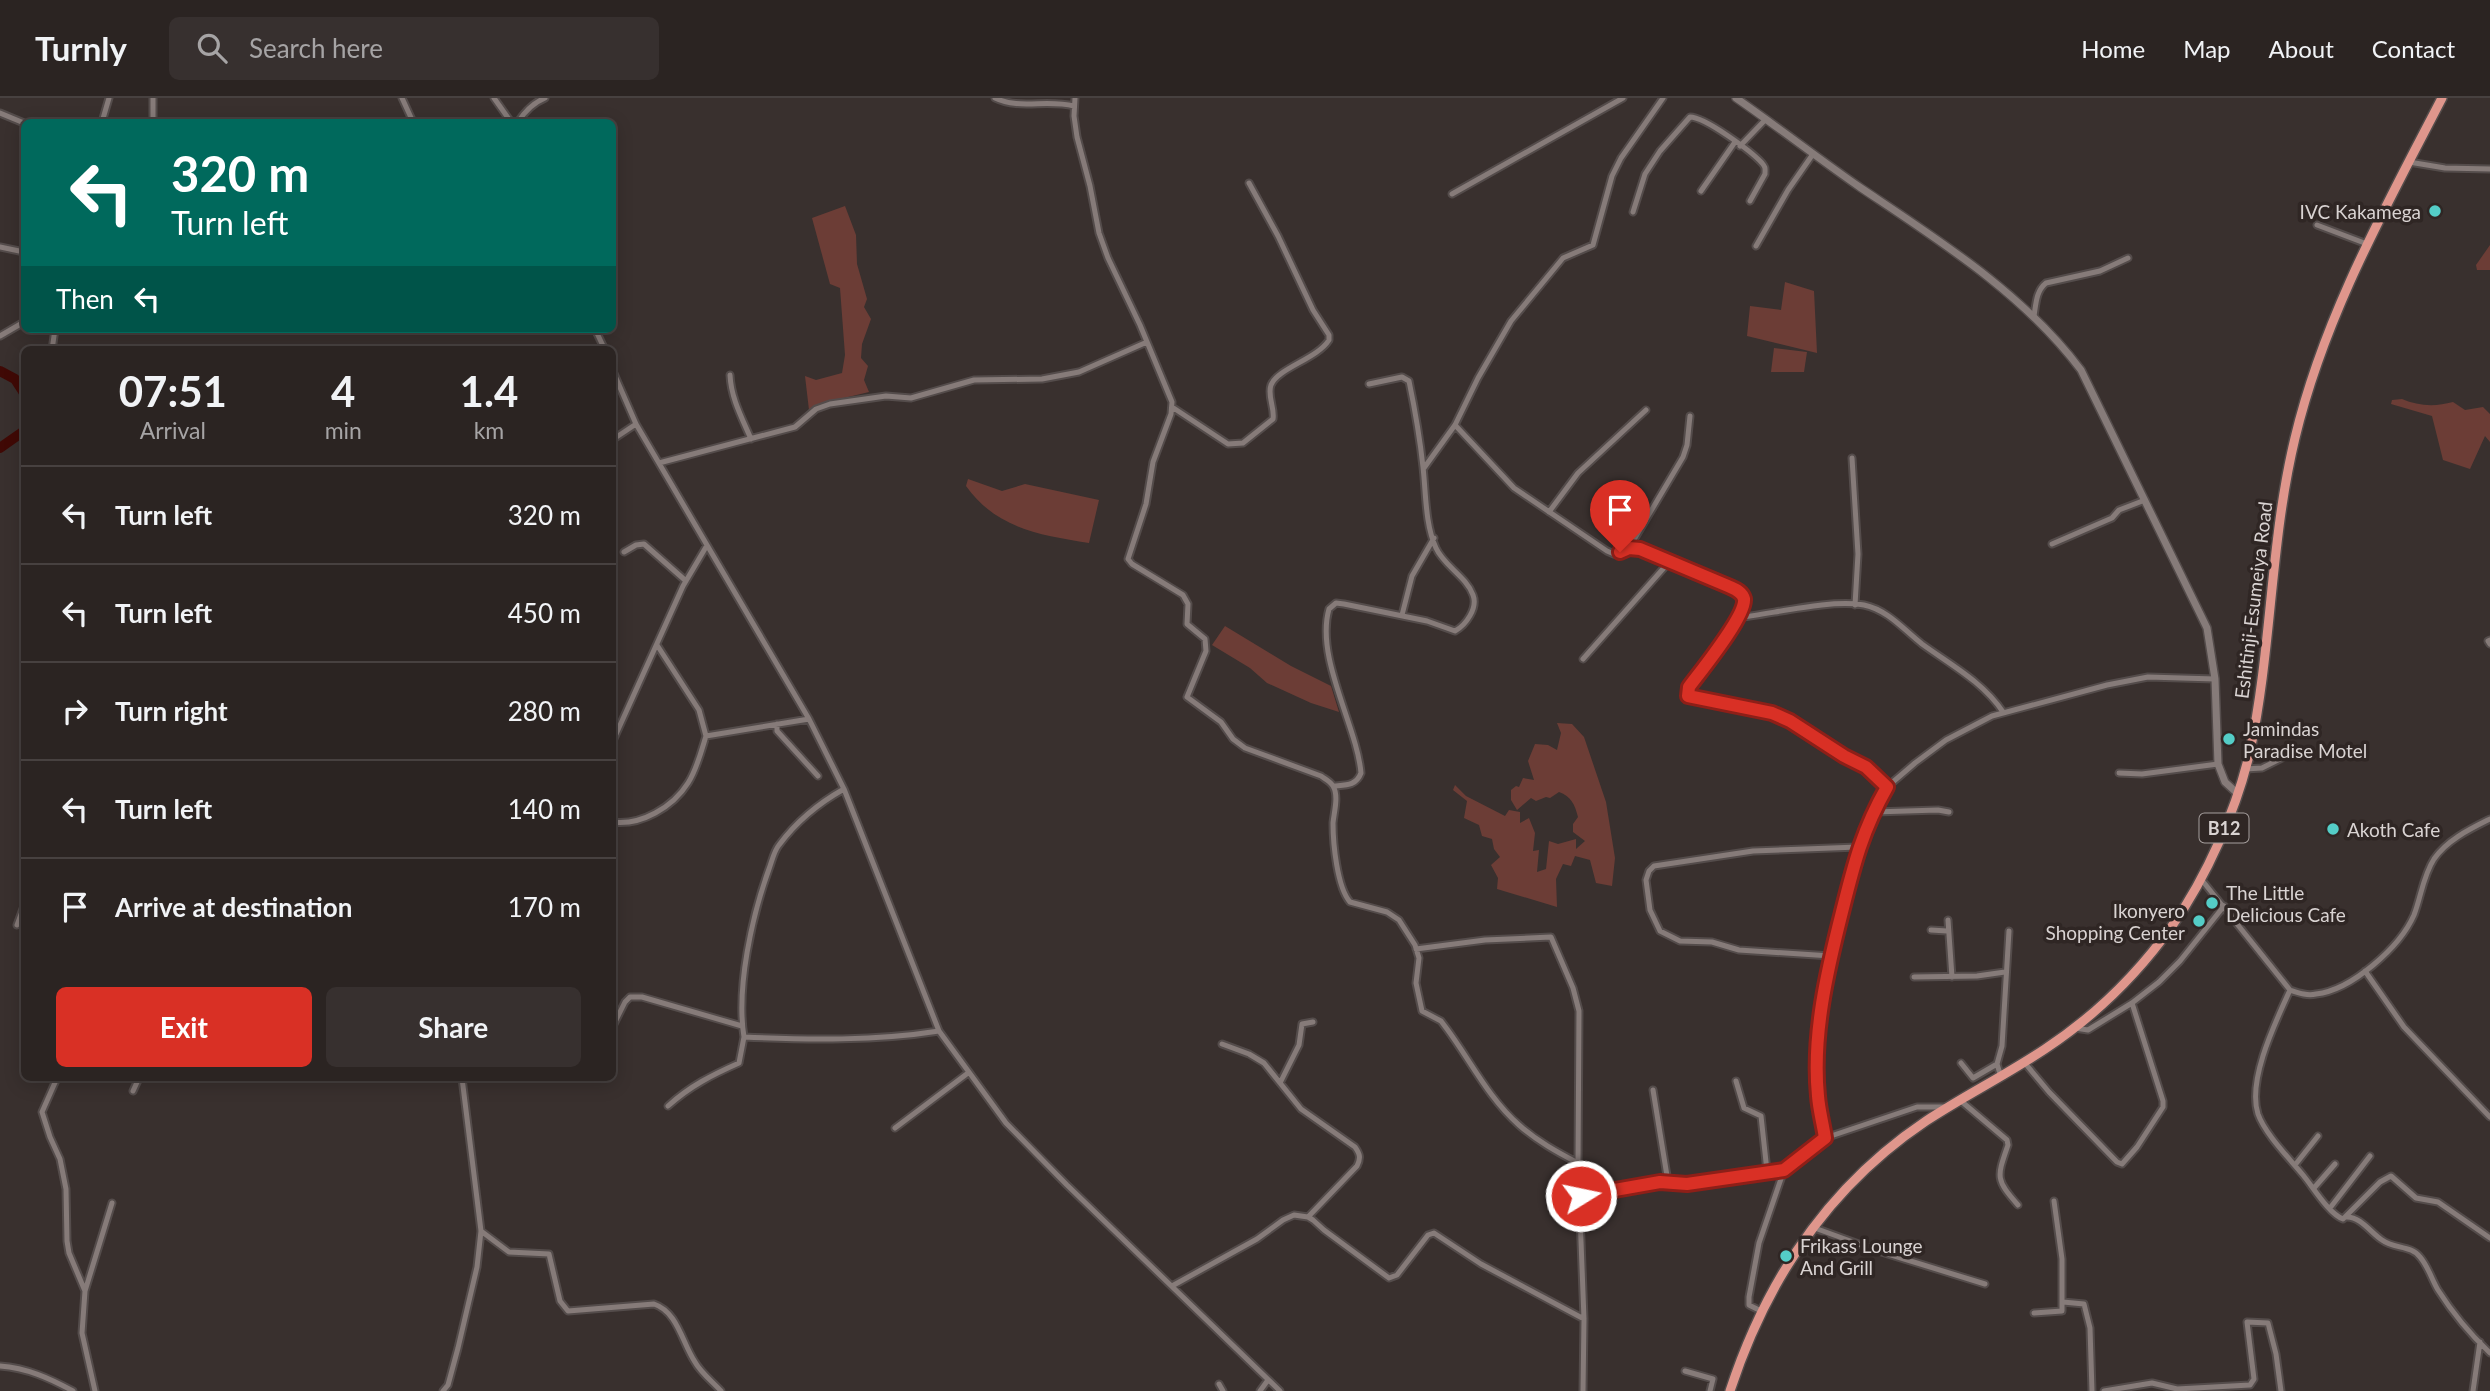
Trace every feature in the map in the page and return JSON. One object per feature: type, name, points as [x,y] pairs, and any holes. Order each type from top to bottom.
[{"type":"highway","name":"Eshitinji-Esumeiya Road","points":[[1730,1391],[1772,1289],[1812,1227],[1838,1196],[1896,1142],[2075,1028],[2121,988],[2175,922],[2201,879],[2245,769],[2258,698],[2282,503],[2295,435],[2339,304],[2441,98]]},
{"type":"street","points":[[103,119],[109,98]]},
{"type":"street","points":[[153,98],[153,119]]},
{"type":"street","points":[[402,98],[412,119]]},
{"type":"street","points":[[494,98],[509,119]]},
{"type":"street","points":[[521,119],[536,101],[545,98]]},
{"type":"street","points":[[995,98],[1018,105],[1057,102],[1074,106]]},
{"type":"street","points":[[1075,98],[1077,138],[1099,233],[1172,407],[1228,444],[1243,443],[1273,419],[1270,390],[1276,377],[1303,362],[1329,340],[1329,335],[1312,310],[1278,236],[1249,183]]},
{"type":"street","points":[[1452,194],[1622,98]]},
{"type":"street","points":[[1424,468],[1455,425],[1511,321],[1563,258],[1593,245],[1612,176],[1620,158],[1663,98]]},
{"type":"street","points":[[1736,98],[1955,252],[2034,316],[2081,370],[2207,628],[2215,679],[2218,764],[2225,782],[2237,793]]},
{"type":"street","points":[[0,113],[21,122]]},
{"type":"street","points":[[1633,212],[1645,174],[1660,151],[1690,117],[1696,117],[1738,144],[1763,164],[1766,170],[1750,201]]},
{"type":"street","points":[[1701,191],[1738,144],[1766,119]]},
{"type":"street","points":[[1756,246],[1788,190],[1813,154]]},
{"type":"street","points":[[2409,162],[2445,168],[2490,169]]},
{"type":"street","points":[[2317,225],[2367,244]]},
{"type":"street","points":[[0,247],[21,250]]},
{"type":"street","points":[[2034,316],[2037,295],[2046,283],[2101,271],[2128,258]]},
{"type":"street","points":[[0,336],[21,325]]},
{"type":"street","points":[[659,463],[795,427],[816,410],[830,404],[886,396],[911,398],[974,380],[1042,379],[1079,372],[1147,342]]},
{"type":"street","points":[[730,375],[730,387],[751,439]]},
{"type":"street","points":[[1334,786],[1353,783],[1361,773],[1333,671],[1328,639],[1329,609],[1336,603],[1402,615],[1455,631],[1463,627],[1474,607],[1474,595],[1463,580],[1449,568],[1436,547],[1425,500],[1424,468],[1409,381],[1402,377],[1369,384]]},
{"type":"street","points":[[616,378],[636,424],[808,719],[844,789],[940,1031],[1006,1123],[1280,1391]]},
{"type":"street","points":[[1172,407],[1156,454],[1146,504],[1128,559],[1183,595],[1188,604],[1187,624],[1205,639],[1206,651],[1188,693],[1189,701],[1220,722],[1233,739],[1245,748],[1321,776],[1334,786],[1336,799],[1333,840],[1342,887],[1347,898],[1350,902],[1387,912],[1399,920],[1419,958],[1416,983],[1422,1010],[1427,1016],[1441,1021],[1503,1108],[1519,1125],[1548,1147],[1578,1163]]},
{"type":"street","points":[[1549,512],[1578,473],[1646,410]]},
{"type":"street","points":[[1629,548],[1683,457],[1690,416]]},
{"type":"street","points":[[616,437],[636,424]]},
{"type":"street","points":[[1455,425],[1514,488],[1607,551],[1614,554],[1629,548],[1640,549],[1741,593],[1744,603],[1728,636],[1689,687],[1688,696],[1772,713],[1790,721],[1832,749],[1866,767],[1887,787]]},
{"type":"street","points":[[1852,458],[1858,554],[1854,605]]},
{"type":"street","points":[[2052,544],[2112,518],[2119,510],[2145,500]]},
{"type":"street","points":[[1402,615],[1412,576],[1434,538]]},
{"type":"street","points":[[625,552],[636,545],[644,544],[686,581]]},
{"type":"street","points":[[616,734],[686,581],[706,547]]},
{"type":"street","points":[[1583,659],[1670,561]]},
{"type":"street","points":[[1736,618],[1822,606],[1854,605],[1875,609],[1892,619],[1993,697],[2003,712]]},
{"type":"street","points":[[616,822],[642,819],[668,805],[688,784],[706,736],[699,710],[657,645]]},
{"type":"street","points":[[1825,1138],[1818,1095],[1818,1049],[1831,956],[1858,847],[1887,787],[1946,740],[2003,712],[2148,677],[2215,679]]},
{"type":"street","points":[[706,736],[808,719]]},
{"type":"street","points":[[777,724],[778,731],[817,776]]},
{"type":"street","points":[[2245,769],[2262,768],[2290,754]]},
{"type":"street","points":[[2119,773],[2142,774],[2218,764]]},
{"type":"street","points":[[668,1106],[686,1089],[739,1063],[744,1037],[742,1026],[752,925],[778,847],[811,811],[844,789]]},
{"type":"street","points":[[1874,811],[1949,812]]},
{"type":"street","points":[[2201,879],[2290,990],[2309,995],[2324,993],[2365,971],[2388,952],[2414,915],[2432,862],[2447,845],[2490,819]]},
{"type":"street","points":[[1831,956],[1739,950],[1712,942],[1680,941],[1660,931],[1650,910],[1646,880],[1654,866],[1754,851],[1858,847]]},
{"type":"street","points":[[2075,1028],[2088,1030],[2132,1003],[2180,961],[2224,906]]},
{"type":"street","points":[[18,925],[21,916]]},
{"type":"street","points":[[1948,920],[1952,977]]},
{"type":"street","points":[[1931,930],[1947,931]]},
{"type":"street","points":[[2001,1077],[1997,1064],[2003,1046],[2008,931]]},
{"type":"street","points":[[1416,949],[1485,940],[1551,937],[1573,988],[1579,1011],[1578,1163],[1584,1319],[1583,1391]]},
{"type":"street","points":[[2365,971],[2404,1027],[2490,1117]]},
{"type":"street","points":[[1914,977],[2005,972]]},
{"type":"street","points":[[2290,990],[2259,1072],[2258,1115],[2339,1218],[2358,1220],[2384,1242],[2393,1247],[2410,1248],[2420,1257],[2439,1291],[2490,1353]]},
{"type":"street","points":[[616,1020],[630,996],[642,997],[742,1026]]},
{"type":"street","points":[[2024,1062],[2076,1121],[2122,1164],[2137,1147],[2163,1107],[2164,1101],[2132,1003]]},
{"type":"street","points":[[1280,1083],[1299,1045],[1302,1024],[1313,1022]]},
{"type":"street","points":[[744,1037],[869,1037],[940,1031]]},
{"type":"street","points":[[1222,1044],[1264,1063],[1301,1110],[1359,1152],[1357,1166],[1308,1217]]},
{"type":"street","points":[[1961,1063],[1973,1078],[1997,1064]]},
{"type":"street","points":[[895,1128],[968,1073]]},
{"type":"street","points":[[56,1081],[43,1112],[60,1159],[66,1189],[69,1253],[85,1291]]},
{"type":"street","points":[[134,1091],[138,1081]]},
{"type":"street","points":[[443,1391],[448,1385],[458,1348],[477,1267],[481,1231],[462,1081]]},
{"type":"street","points":[[1736,1081],[1742,1106],[1761,1116],[1767,1171]]},
{"type":"street","points":[[1653,1090],[1668,1182]]},
{"type":"street","points":[[1961,1101],[2007,1140],[2008,1145],[1999,1171],[2002,1187],[2018,1205]]},
{"type":"street","points":[[1761,1311],[1749,1306],[1749,1297],[1759,1243],[1784,1170],[1825,1138],[1917,1107],[1950,1107]]},
{"type":"street","points":[[2295,1165],[2318,1136]]},
{"type":"street","points":[[2330,1208],[2370,1156]]},
{"type":"street","points":[[2314,1188],[2335,1164]]},
{"type":"street","points":[[1581,1196],[1668,1182],[1687,1184],[1784,1170]]},
{"type":"street","points":[[2347,1217],[2380,1182],[2392,1176],[2416,1198],[2438,1202],[2490,1238]]},
{"type":"street","points":[[2034,1313],[2062,1311],[2062,1259],[2054,1201]]},
{"type":"street","points":[[95,1391],[82,1333],[85,1291],[113,1203]]},
{"type":"street","points":[[1172,1286],[1257,1239],[1294,1215],[1308,1217],[1390,1278],[1397,1275],[1428,1235],[1434,1233],[1481,1264],[1584,1319]]},
{"type":"street","points":[[1812,1227],[1875,1250],[1985,1284]]},
{"type":"street","points":[[481,1231],[509,1252],[549,1254],[560,1301],[568,1311],[654,1304],[667,1310],[695,1363],[721,1391]]},
{"type":"street","points":[[2063,1302],[2084,1304],[2090,1328],[2092,1391]]},
{"type":"street","points":[[2104,1391],[2152,1384],[2177,1389],[2233,1389],[2250,1385],[2253,1383],[2247,1322],[2269,1323],[2281,1391]]},
{"type":"street","points":[[2473,1391],[2480,1342]]},
{"type":"street","points":[[0,1366],[28,1370],[48,1377],[73,1391]]},
{"type":"street","points":[[1685,1371],[1713,1379],[1710,1391]]},
{"type":"street","points":[[1260,1391],[1268,1380]]},
{"type":"street","points":[[1219,1384],[1223,1391]]},
{"type":"shaded area","points":[[845,206],[856,235],[857,264],[867,299],[864,307],[871,319],[862,344],[861,358],[868,366],[864,380],[869,392],[819,404],[809,410],[805,376],[816,380],[842,373],[845,355],[840,288],[830,284],[812,218]]},
{"type":"shaded area","points":[[2490,245],[2490,270],[2477,270],[2476,265]]},
{"type":"shaded area","points":[[1785,282],[1814,291],[1817,353],[1747,336],[1750,306],[1781,310]]},
{"type":"shaded area","points":[[1774,348],[1807,352],[1804,372],[1771,372]]},
{"type":"shaded area","points":[[2402,399],[2427,405],[2453,402],[2465,410],[2483,407],[2490,414],[2490,442],[2485,436],[2470,469],[2443,460],[2432,416],[2391,404],[2392,400]]},
{"type":"shaded area","points":[[968,479],[1002,491],[1025,484],[1099,500],[1089,543],[1037,533],[1006,521],[978,500],[966,486]]},
{"type":"shaded area","points":[[1225,626],[1291,666],[1331,686],[1339,712],[1311,703],[1267,683],[1250,668],[1212,645]]},
{"type":"shaded area","points":[[1557,723],[1572,724],[1584,737],[1606,802],[1615,858],[1612,886],[1596,883],[1590,860],[1575,856],[1571,866],[1563,864],[1556,879],[1557,907],[1497,889],[1498,878],[1491,865],[1500,857],[1494,849],[1492,839],[1482,836],[1479,825],[1464,818],[1467,801],[1453,790],[1455,785],[1466,796],[1505,816],[1509,810],[1520,812],[1520,823],[1529,818],[1535,833],[1533,851],[1539,850],[1537,872],[1546,869],[1549,841],[1558,844],[1576,839],[1576,849],[1585,841],[1573,832],[1573,824],[1578,817],[1574,805],[1567,796],[1559,792],[1550,798],[1536,801],[1531,798],[1517,810],[1511,800],[1511,790],[1519,787],[1523,778],[1534,780],[1528,761],[1535,744],[1548,745],[1557,750],[1561,733]]},
{"type":"waterway","points":[[0,371],[15,379],[21,388]]},
{"type":"waterway","points":[[0,448],[21,433]]},
{"type":"place","name":"IVC Kakamega","points":[[2435,211]]},
{"type":"place","name":"Jamindas Paradise Motel","points":[[2229,739]]},
{"type":"place","name":"Akoth Cafe","points":[[2333,829]]},
{"type":"place","name":"The Little Delicious Cafe","points":[[2212,903]]},
{"type":"place","name":"Ikonyero Shopping Center","points":[[2199,921]]},
{"type":"place","name":"Frikass Lounge And Grill","points":[[1786,1256]]},
{"type":"route","points":[[1581,1196],[1660,1182],[1680,1185],[1784,1170],[1825,1138],[1818,1095],[1818,1049],[1831,956],[1858,847],[1887,787],[1866,767],[1790,721],[1772,713],[1688,696],[1689,687],[1728,636],[1744,603],[1744,597],[1728,586],[1640,549],[1629,548],[1620,552]]}]
